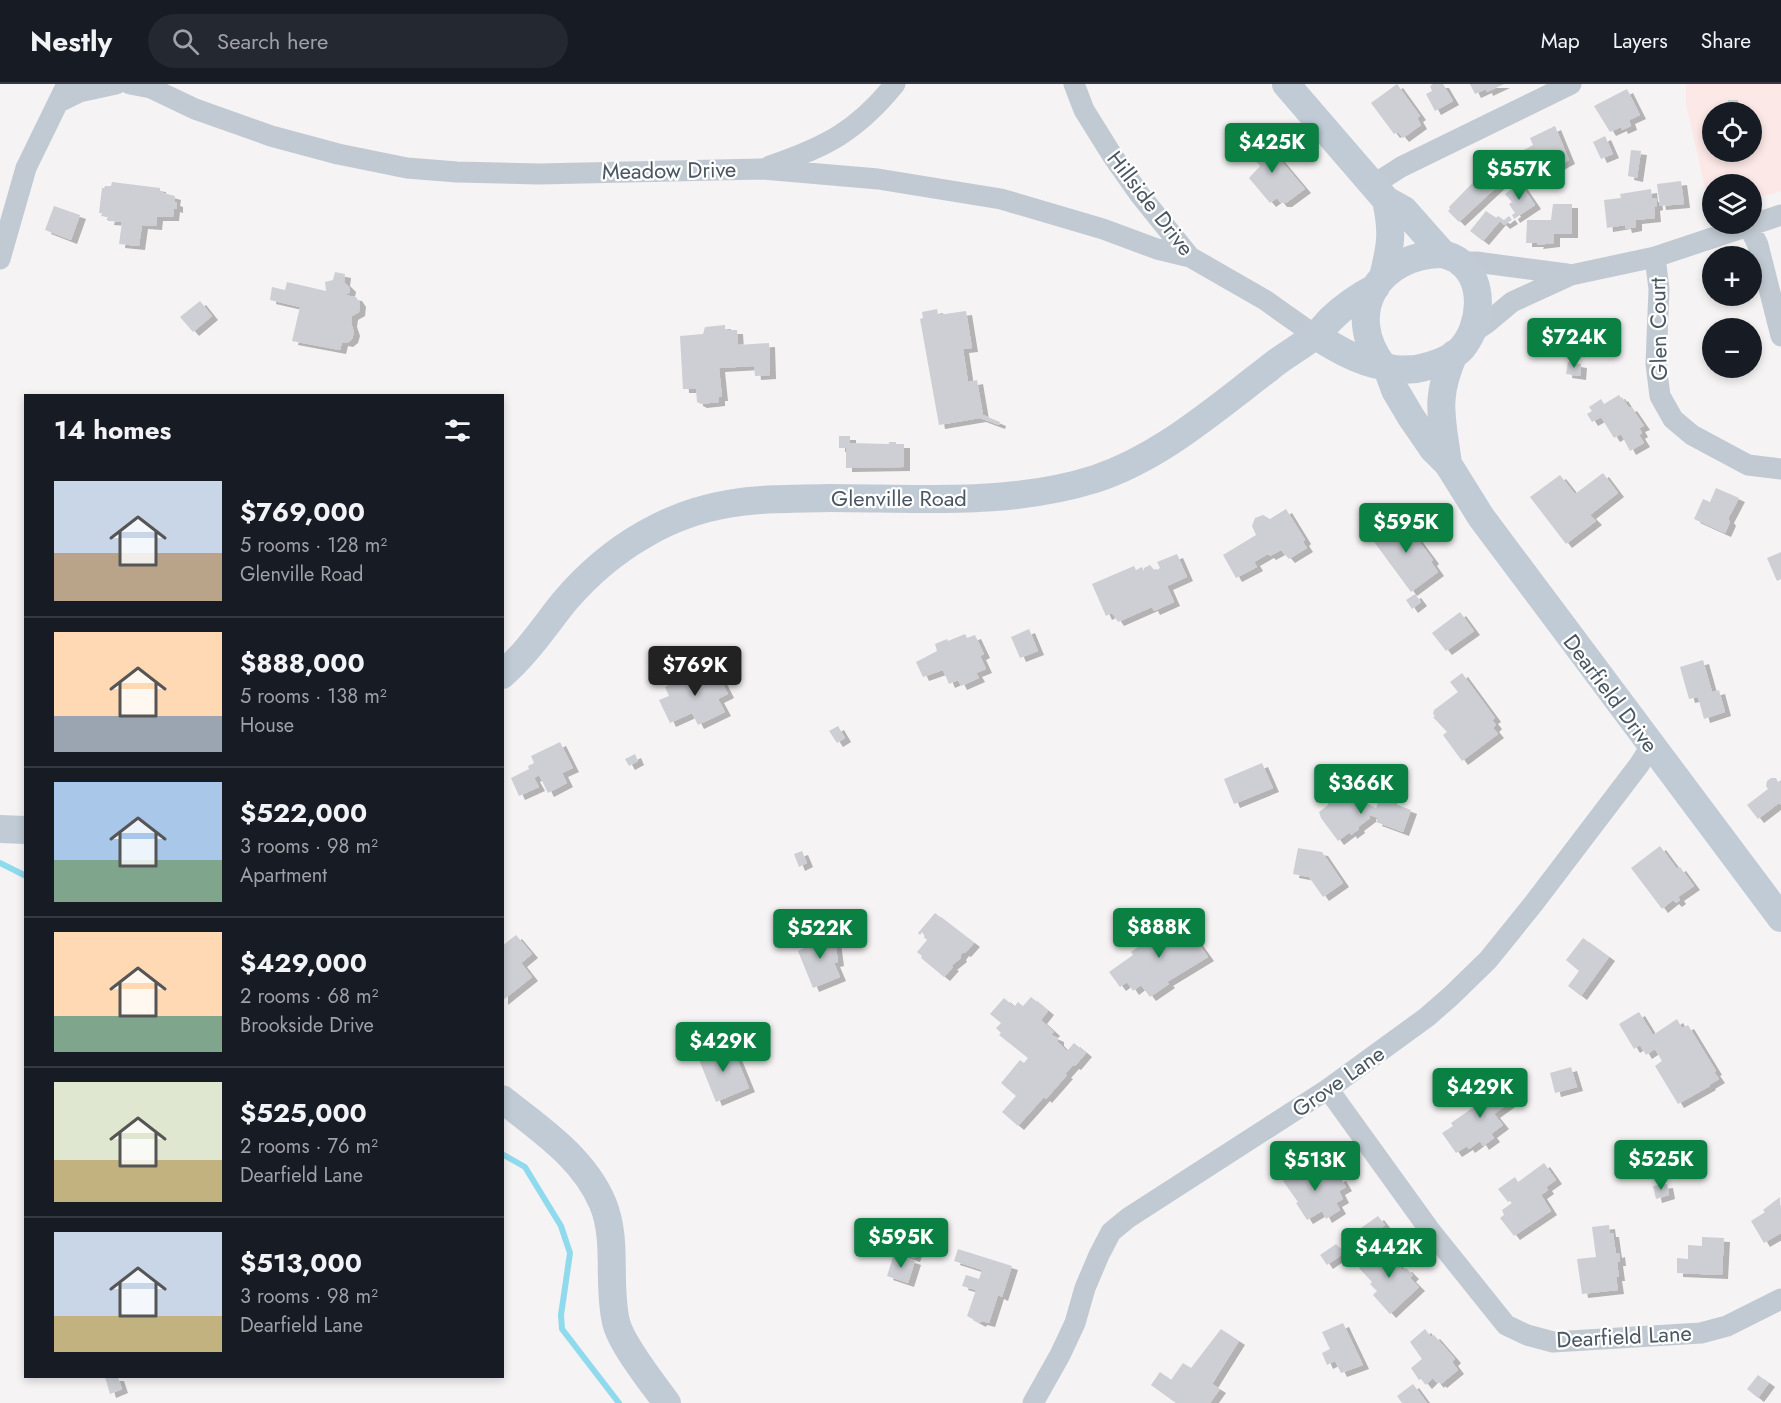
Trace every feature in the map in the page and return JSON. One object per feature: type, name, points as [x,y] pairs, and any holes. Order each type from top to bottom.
[{"type":"main road","points":[[1286,84],[1380,192],[1404,210],[1452,258],[1474,283],[1478,302],[1477,320],[1462,348],[1424,368],[1411,370],[1367,362],[1316,336]]},
{"type":"main road","points":[[1380,192],[1392,231],[1391,246],[1366,311],[1366,323],[1371,347],[1385,367]]},
{"type":"main road","points":[[1379,282],[1401,263],[1422,255],[1452,258]]},
{"type":"main road","name":"Glenville Road","points":[[504,673],[538,637],[565,601],[610,557],[644,534],[678,517],[718,504],[761,499],[990,497],[1065,486],[1095,478],[1154,453],[1198,423],[1271,366],[1316,336],[1358,297],[1379,282]]},
{"type":"main road","name":"Dearfield Drive","points":[[1448,464],[1440,411],[1441,393],[1454,354]]},
{"type":"main road","name":"Dearfield Drive","points":[[1385,367],[1411,417],[1448,464],[1481,517],[1781,918]]},
{"type":"main road","points":[[0,829],[24,830]]},
{"type":"main road","points":[[504,1101],[570,1155],[591,1181],[603,1205],[610,1230],[616,1325],[634,1356],[667,1403]]},
{"type":"street","points":[[0,259],[26,168],[63,93],[116,84]]},
{"type":"street","points":[[761,169],[805,154],[841,136],[867,115],[895,84]]},
{"type":"street","name":"Hillside Drive","points":[[1074,84],[1084,110],[1112,155],[1140,195],[1190,257],[1265,300],[1316,336]]},
{"type":"street","points":[[1380,192],[1401,167],[1570,84]]},
{"type":"street","name":"Meadow Drive","points":[[142,85],[195,109],[271,136],[338,154],[407,168],[539,174],[761,169],[878,179],[1001,199],[1103,229],[1157,249],[1190,257]]},
{"type":"street","points":[[1762,222],[1781,215]]},
{"type":"street","points":[[1472,333],[1512,302],[1571,275],[1655,257],[1727,234]]},
{"type":"street","points":[[1752,234],[1758,245],[1781,336]]},
{"type":"street","name":"Glen Court","points":[[1655,257],[1659,289],[1656,364],[1660,396],[1673,419],[1692,435],[1748,465],[1781,469]]},
{"type":"street","points":[[1452,258],[1571,275]]},
{"type":"street","name":"Grove Lane","points":[[1033,1403],[1075,1323],[1085,1288],[1111,1232],[1128,1218],[1328,1089],[1427,1017],[1488,960],[1534,903],[1651,746]]},
{"type":"street","name":"Dearfield Lane","points":[[1328,1089],[1429,1229],[1506,1325],[1527,1335],[1553,1342],[1701,1333],[1727,1326],[1781,1299]]},
{"type":"shaded area","points":[[1686,84],[1781,84],[1781,191],[1762,197],[1762,174],[1702,174],[1686,104]]},
{"type":"building","points":[[1397,84],[1420,116],[1417,118],[1421,125],[1403,138],[1398,132],[1394,134],[1371,103]]},
{"type":"building","points":[[1443,84],[1453,101],[1435,111],[1426,94],[1432,91],[1430,86]]},
{"type":"building","points":[[1470,84],[1504,84],[1487,92],[1486,89],[1475,94]]},
{"type":"building","points":[[1627,89],[1640,115],[1629,120],[1631,126],[1610,132],[1594,106]]},
{"type":"building","points":[[1555,126],[1569,160],[1541,175],[1535,164],[1521,176],[1508,163],[1517,153],[1523,159],[1525,158],[1522,151],[1533,145],[1530,138]]},
{"type":"building","points":[[1257,135],[1305,189],[1286,203],[1281,203],[1277,198],[1270,203],[1249,178],[1260,166],[1247,151],[1245,145]]},
{"type":"building","points":[[1605,136],[1613,154],[1601,159],[1593,142]]},
{"type":"building","points":[[1631,150],[1641,151],[1637,178],[1628,176]]},
{"type":"building","points":[[1498,159],[1503,165],[1496,171],[1492,164]]},
{"type":"building","points":[[1489,166],[1503,181],[1459,222],[1448,211],[1449,207]]},
{"type":"building","points":[[1681,181],[1684,204],[1660,206],[1657,184]]},
{"type":"building","points":[[112,182],[160,188],[160,192],[175,196],[174,202],[177,203],[177,209],[174,208],[173,217],[157,217],[156,226],[142,225],[139,246],[119,244],[122,222],[108,221],[109,217],[101,216],[102,213],[99,213],[102,188],[111,186]]},
{"type":"building","points":[[1520,183],[1535,205],[1514,219],[1512,215],[1515,213],[1509,204],[1512,202],[1505,194]]},
{"type":"building","points":[[1651,189],[1652,198],[1656,198],[1655,218],[1636,220],[1636,227],[1626,229],[1625,225],[1607,228],[1604,200],[1621,198],[1620,194]]},
{"type":"building","points":[[1553,204],[1572,204],[1572,234],[1554,234],[1554,243],[1537,245],[1538,243],[1526,243],[1527,220],[1551,220]]},
{"type":"building","points":[[54,206],[80,215],[71,240],[45,230]]},
{"type":"building","points":[[1486,211],[1496,218],[1498,216],[1504,220],[1509,216],[1512,220],[1504,225],[1500,221],[1483,241],[1470,231]]},
{"type":"building","points":[[335,272],[345,274],[344,282],[350,288],[349,293],[344,295],[356,297],[360,303],[359,312],[352,316],[351,323],[354,332],[352,339],[347,343],[342,342],[340,350],[292,341],[300,307],[270,300],[272,287],[285,290],[287,282],[326,291],[325,282],[333,280]]},
{"type":"building","points":[[200,301],[212,316],[193,332],[180,317]]},
{"type":"building","points":[[937,309],[938,315],[966,311],[972,348],[963,349],[968,382],[977,380],[983,415],[1000,422],[999,425],[980,418],[939,425],[920,319],[923,318],[922,312]]},
{"type":"building","points":[[725,325],[725,330],[737,330],[738,345],[769,343],[770,375],[755,376],[754,366],[719,368],[722,397],[719,397],[719,402],[701,404],[697,402],[696,389],[683,389],[680,336],[703,334],[705,327]]},
{"type":"building","points":[[1568,362],[1581,364],[1580,376],[1566,374]]},
{"type":"building","points":[[1619,395],[1629,408],[1631,407],[1644,426],[1639,428],[1642,433],[1639,435],[1644,443],[1630,451],[1621,434],[1614,438],[1601,417],[1592,422],[1587,414],[1592,411],[1589,407],[1601,399],[1604,404]]},
{"type":"building","points":[[839,436],[850,436],[850,443],[889,444],[889,442],[896,442],[896,444],[904,444],[904,467],[846,468],[846,448],[839,448]]},
{"type":"building","points":[[1603,473],[1618,493],[1590,515],[1596,521],[1566,544],[1530,497],[1560,475],[1575,494]]},
{"type":"building","points":[[1716,488],[1739,498],[1728,519],[1730,522],[1725,533],[1694,519],[1703,499],[1710,502]]},
{"type":"building","points":[[1286,509],[1305,540],[1303,542],[1307,548],[1289,559],[1281,550],[1270,556],[1268,554],[1254,562],[1257,567],[1236,578],[1223,555],[1256,535],[1252,526],[1255,518],[1263,515],[1270,519]]},
{"type":"building","points":[[1401,517],[1433,560],[1431,562],[1438,572],[1411,592],[1372,539]]},
{"type":"building","points":[[1781,552],[1781,579],[1777,581],[1767,558]]},
{"type":"building","points":[[1177,554],[1187,577],[1167,586],[1174,602],[1154,611],[1152,607],[1118,622],[1112,613],[1106,616],[1092,584],[1134,566],[1136,570],[1142,567],[1144,571],[1144,568],[1150,565],[1155,571],[1160,568],[1157,562]]},
{"type":"building","points":[[1415,594],[1421,602],[1412,609],[1406,600]]},
{"type":"building","points":[[1460,612],[1474,631],[1446,651],[1432,633]]},
{"type":"building","points":[[1029,629],[1038,651],[1020,658],[1011,637]]},
{"type":"building","points":[[965,634],[967,638],[975,635],[984,654],[980,656],[986,669],[976,673],[979,678],[961,686],[958,680],[949,684],[943,670],[923,677],[916,662],[937,651],[935,644]]},
{"type":"building","points":[[1703,660],[1712,692],[1719,690],[1725,712],[1704,719],[1698,697],[1689,699],[1680,667]]},
{"type":"building","points":[[703,667],[708,676],[717,672],[728,694],[718,699],[725,712],[698,725],[692,713],[670,723],[659,700],[669,696],[665,687]]},
{"type":"building","points":[[1462,673],[1495,718],[1492,720],[1496,725],[1493,728],[1498,734],[1462,761],[1443,735],[1447,732],[1433,717],[1435,716],[1433,714],[1434,710],[1458,692],[1450,682]]},
{"type":"building","points":[[838,726],[845,738],[837,743],[829,731]]},
{"type":"building","points":[[560,742],[573,768],[562,773],[567,783],[548,793],[539,775],[534,778],[539,787],[519,796],[511,778],[529,769],[528,766],[534,763],[531,756]]},
{"type":"building","points":[[635,754],[638,761],[629,766],[625,759]]},
{"type":"building","points":[[1262,763],[1273,788],[1234,804],[1224,779]]},
{"type":"building","points":[[1776,778],[1778,782],[1781,780],[1781,805],[1779,803],[1758,819],[1747,805],[1768,789],[1767,781]]},
{"type":"building","points":[[1335,791],[1341,792],[1347,799],[1352,795],[1362,808],[1368,804],[1376,808],[1381,795],[1391,799],[1390,802],[1411,810],[1403,832],[1376,822],[1378,818],[1370,815],[1370,818],[1358,827],[1359,829],[1351,835],[1350,832],[1338,841],[1319,812],[1328,805],[1327,797]]},
{"type":"building","points":[[1660,846],[1677,869],[1680,867],[1694,886],[1678,897],[1680,900],[1676,903],[1673,900],[1662,909],[1631,868]]},
{"type":"building","points":[[1298,848],[1322,852],[1343,883],[1323,897],[1309,877],[1293,874]]},
{"type":"building","points":[[802,851],[807,863],[799,867],[794,854]]},
{"type":"building","points":[[935,913],[974,943],[965,953],[963,952],[961,958],[951,966],[953,967],[944,977],[917,952],[927,940],[922,932],[920,935],[918,933]]},
{"type":"building","points":[[1153,920],[1166,939],[1185,925],[1208,957],[1167,982],[1169,984],[1150,997],[1141,985],[1133,991],[1127,982],[1120,987],[1109,972],[1133,955],[1131,952],[1146,941],[1138,930]]},
{"type":"building","points":[[834,932],[838,962],[834,963],[840,977],[813,988],[798,951],[804,948],[802,944]]},
{"type":"building","points":[[516,935],[532,954],[521,963],[532,977],[504,999],[504,944]]},
{"type":"building","points":[[1583,938],[1609,957],[1581,996],[1568,986],[1579,971],[1566,960]]},
{"type":"building","points":[[1031,997],[1048,1011],[1041,1020],[1054,1032],[1051,1035],[1058,1038],[1058,1042],[1067,1051],[1074,1043],[1086,1053],[1065,1074],[1067,1075],[1046,1099],[1044,1097],[1018,1126],[1002,1112],[1016,1096],[1001,1083],[1020,1060],[1024,1063],[1028,1058],[999,1035],[1001,1033],[996,1028],[1001,1023],[990,1014],[1004,998],[1014,1007],[1018,1002],[1023,1006]]},
{"type":"building","points":[[1639,1012],[1653,1035],[1677,1019],[1682,1028],[1688,1025],[1719,1079],[1678,1104],[1655,1066],[1662,1061],[1655,1049],[1646,1055],[1640,1045],[1634,1049],[1619,1024]]},
{"type":"building","points":[[731,1044],[749,1088],[716,1102],[698,1057]]},
{"type":"building","points":[[1571,1067],[1577,1087],[1555,1093],[1550,1073]]},
{"type":"building","points":[[1503,1076],[1510,1086],[1504,1090],[1512,1101],[1494,1114],[1503,1125],[1491,1134],[1494,1138],[1483,1146],[1480,1141],[1469,1149],[1467,1146],[1456,1153],[1442,1133],[1453,1126],[1451,1123],[1484,1100],[1479,1093]]},
{"type":"building","points":[[1312,1163],[1321,1178],[1328,1174],[1333,1181],[1340,1177],[1346,1187],[1339,1191],[1343,1199],[1336,1203],[1340,1210],[1326,1219],[1322,1211],[1307,1220],[1283,1181]]},
{"type":"building","points":[[1544,1163],[1556,1180],[1546,1187],[1548,1190],[1541,1195],[1551,1211],[1514,1236],[1500,1218],[1504,1215],[1502,1210],[1512,1203],[1508,1202],[1498,1189],[1515,1177],[1518,1182]]},
{"type":"building","points":[[1667,1184],[1669,1195],[1656,1199],[1653,1186]]},
{"type":"building","points":[[1780,1197],[1781,1233],[1764,1243],[1751,1221],[1765,1212],[1763,1210]]},
{"type":"building","points":[[1378,1216],[1385,1225],[1368,1238],[1361,1228]]},
{"type":"building","points":[[1609,1225],[1610,1233],[1613,1233],[1616,1254],[1619,1253],[1620,1262],[1617,1262],[1619,1277],[1616,1277],[1618,1290],[1582,1294],[1577,1259],[1596,1257],[1592,1227]]},
{"type":"building","points":[[908,1237],[912,1239],[911,1244],[918,1247],[914,1258],[896,1252],[900,1241],[906,1243]]},
{"type":"building","points":[[1702,1237],[1724,1238],[1722,1275],[1677,1273],[1677,1258],[1688,1259],[1688,1245],[1702,1246]]},
{"type":"building","points":[[1336,1244],[1343,1254],[1327,1265],[1320,1255]]},
{"type":"building","points":[[1386,1244],[1399,1259],[1396,1262],[1403,1270],[1406,1268],[1413,1275],[1410,1278],[1419,1287],[1390,1314],[1373,1295],[1377,1291],[1359,1268]]},
{"type":"building","points":[[958,1249],[1012,1266],[1002,1297],[998,1295],[989,1323],[981,1321],[980,1323],[967,1316],[976,1290],[962,1286],[966,1275],[979,1279],[982,1270],[954,1261]]},
{"type":"building","points":[[894,1254],[915,1261],[908,1283],[887,1276]]},
{"type":"building","points":[[1343,1323],[1363,1365],[1341,1373],[1335,1361],[1327,1365],[1322,1353],[1330,1349],[1322,1332]]},
{"type":"building","points":[[1221,1329],[1239,1341],[1212,1384],[1220,1389],[1210,1403],[1176,1403],[1151,1385],[1160,1372],[1171,1380],[1183,1363],[1191,1368]]},
{"type":"building","points":[[1425,1329],[1431,1337],[1434,1335],[1455,1359],[1452,1362],[1458,1370],[1441,1384],[1433,1378],[1426,1385],[1421,1379],[1419,1380],[1411,1368],[1422,1359],[1410,1342]]},
{"type":"building","points":[[1758,1375],[1769,1383],[1758,1398],[1747,1389]]},
{"type":"building","points":[[105,1378],[118,1378],[122,1389],[110,1394]]},
{"type":"building","points":[[1413,1384],[1427,1403],[1402,1403],[1397,1396]]},
{"type":"waterway","points":[[0,863],[24,875]]},
{"type":"waterway","points":[[504,1155],[525,1167],[561,1226],[570,1253],[561,1315],[562,1329],[619,1403]]}]
